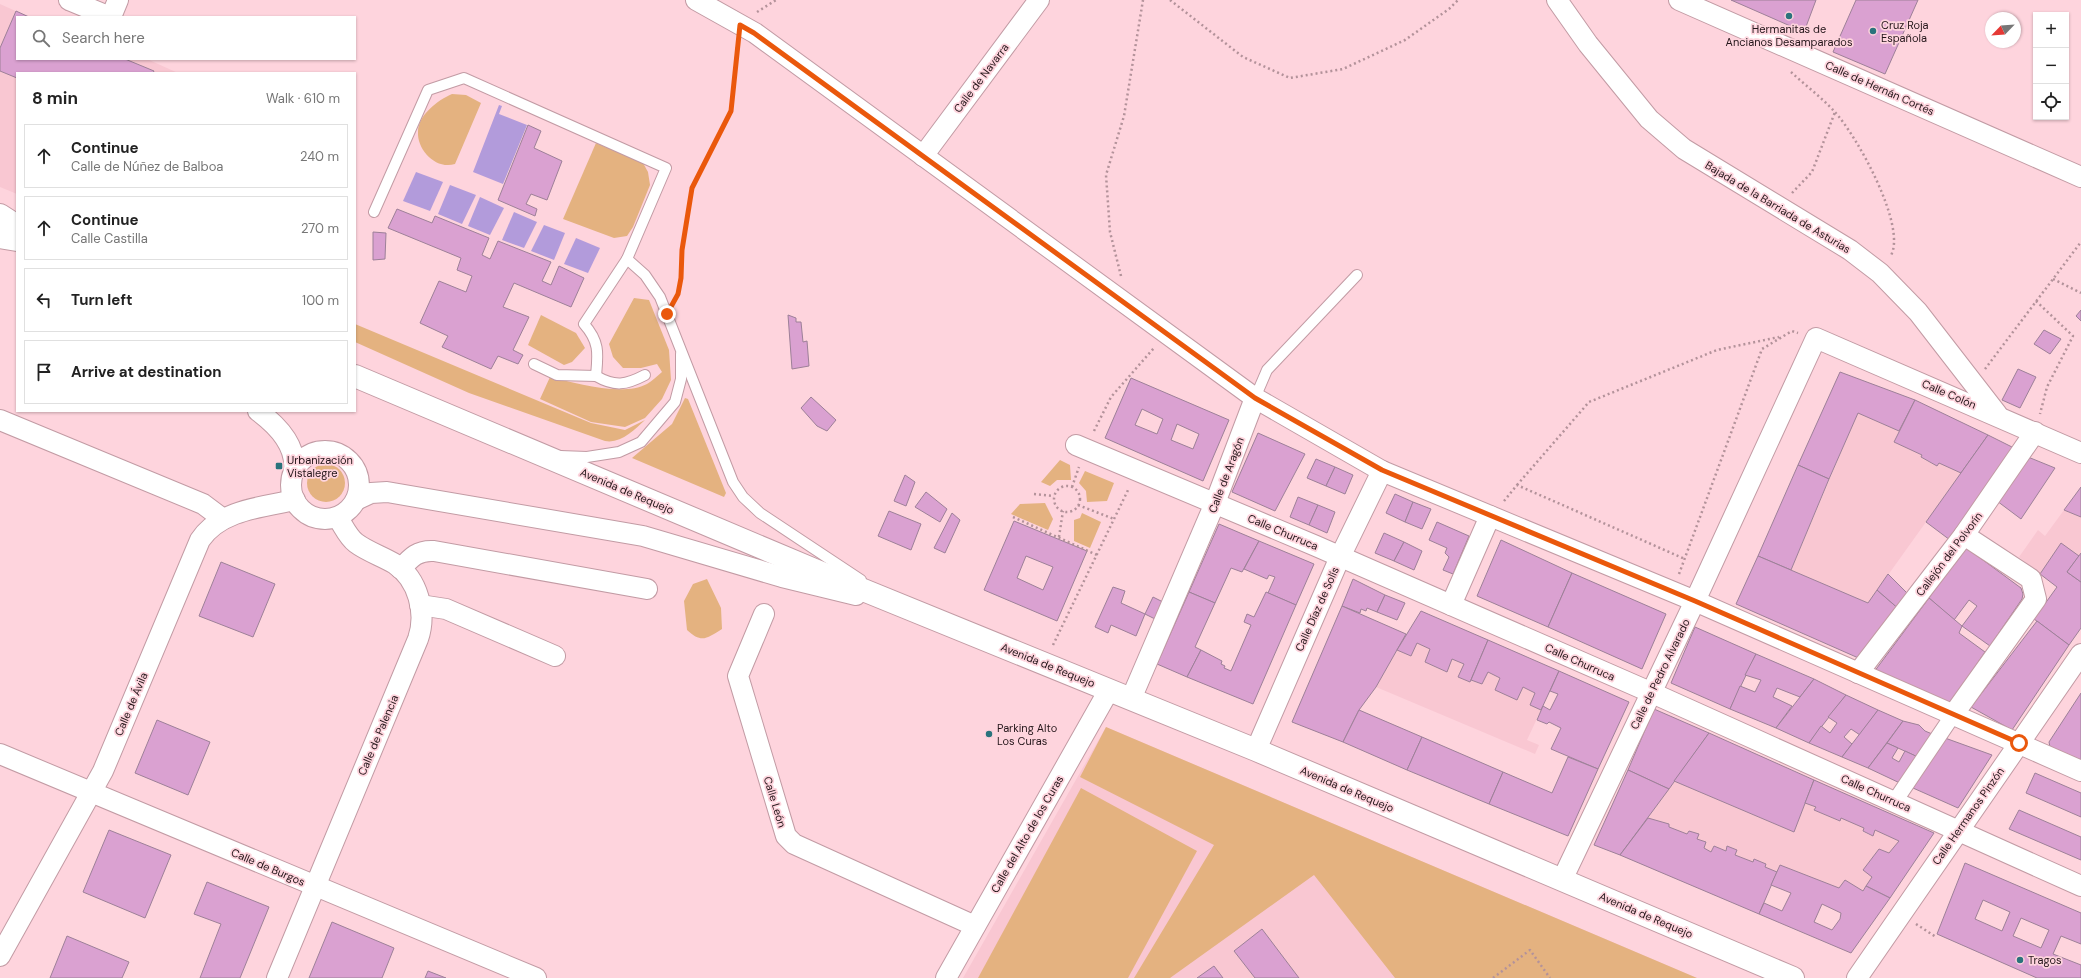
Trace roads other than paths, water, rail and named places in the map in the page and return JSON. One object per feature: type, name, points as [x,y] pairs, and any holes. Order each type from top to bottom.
[{"type":"highway","points":[[0,215],[16,225]]},
{"type":"highway","points":[[0,237],[16,240]]},
{"type":"highway","name":"Avenida de Requejo","points":[[356,376],[900,605],[1256,750],[1792,978]]},
{"type":"street","points":[[69,0],[108,16]]},
{"type":"street","points":[[110,16],[118,0]]},
{"type":"street","points":[[696,0],[754,33],[1255,398],[1382,470],[1695,601],[2019,743],[2081,772]]},
{"type":"street","name":"Calle de Navarra","points":[[923,156],[1039,0]]},
{"type":"street","name":"Bajada de la Barriada de Asturias","points":[[1557,0],[1588,44],[1649,119],[1684,149],[1850,250],[1880,273],[1918,312],[1998,415]]},
{"type":"street","name":"Calle de Hernán Cortés","points":[[1679,0],[2081,176]]},
{"type":"street","name":"Calle Colón","points":[[1816,338],[2081,452]]},
{"type":"street","name":"Calle de Pedro Alvarado","points":[[1562,880],[1650,692],[1695,601],[1816,338]]},
{"type":"street","name":"Calle de Aragón","points":[[1131,699],[1215,503],[1255,398]]},
{"type":"street","points":[[259,412],[274,423],[285,437],[292,452],[294,471],[291,488],[295,500],[302,510],[314,517],[325,520],[338,518],[350,511],[356,500],[358,485],[357,474],[348,460],[339,454],[325,451],[311,454],[304,458],[294,471]]},
{"type":"street","points":[[0,420],[203,504],[223,519]]},
{"type":"street","name":"Callejón del Polvorín","points":[[1858,673],[1964,535],[2035,432]]},
{"type":"street","name":"Calle Churruca","points":[[1081,447],[1215,503],[1650,692],[1959,829],[2081,886]]},
{"type":"street","name":"Calle Díaz de Solís","points":[[1256,750],[1340,557],[1382,470]]},
{"type":"street","points":[[356,500],[371,493],[386,492],[621,531],[668,542],[788,578],[900,605]]},
{"type":"street","name":"Calle de Ávila","points":[[0,956],[106,764],[196,547],[208,529],[223,519],[254,508],[295,500]]},
{"type":"street","points":[[1451,605],[1490,516]]},
{"type":"street","name":"Calle de Palencia","points":[[277,978],[418,639],[422,624],[420,605],[413,585],[401,569],[356,543],[338,518]]},
{"type":"street","points":[[1895,801],[1953,715],[2036,599],[2031,579],[1964,535]]},
{"type":"street","points":[[401,569],[414,555],[423,551],[434,551],[646,589]]},
{"type":"street","points":[[420,605],[446,609],[555,656]]},
{"type":"street","name":"Calle León","points":[[764,614],[738,676],[786,836],[794,844],[975,926]]},
{"type":"street","name":"Calle Hermanos Pinzón","points":[[1857,978],[2081,654]]},
{"type":"street","name":"Calle del Alto de los Curas","points":[[946,978],[1109,690]]},
{"type":"street","name":"Calle de Burgos","points":[[0,754],[315,887],[536,978]]},
{"type":"lane","points":[[374,212],[428,90],[464,78],[666,168],[627,259],[584,324],[596,343],[598,353],[596,376]]},
{"type":"lane","name":"Avenida de Requejo","points":[[627,259],[646,275],[660,298],[733,482],[742,497],[760,513],[900,605]]},
{"type":"lane","name":"Calle de Aragón","points":[[1255,398],[1267,370],[1357,275]]},
{"type":"lane","points":[[545,456],[587,457],[618,452],[641,442],[675,402],[681,379],[681,348]]},
{"type":"lane","points":[[534,364],[557,375],[596,376],[605,381],[623,384],[630,383],[645,375]]},
{"type":"place","name":"Hermanitas de Ancianos Desamparados","points":[[1789,16]]},
{"type":"place","name":"Cruz Roja Española","points":[[1873,31]]},
{"type":"place","name":"Urbanización Vistalegre","points":[[279,466]]},
{"type":"place","name":"Parking Alto Los Curas","points":[[989,734]]},
{"type":"place","name":"Tragos","points":[[2020,960]]}]
